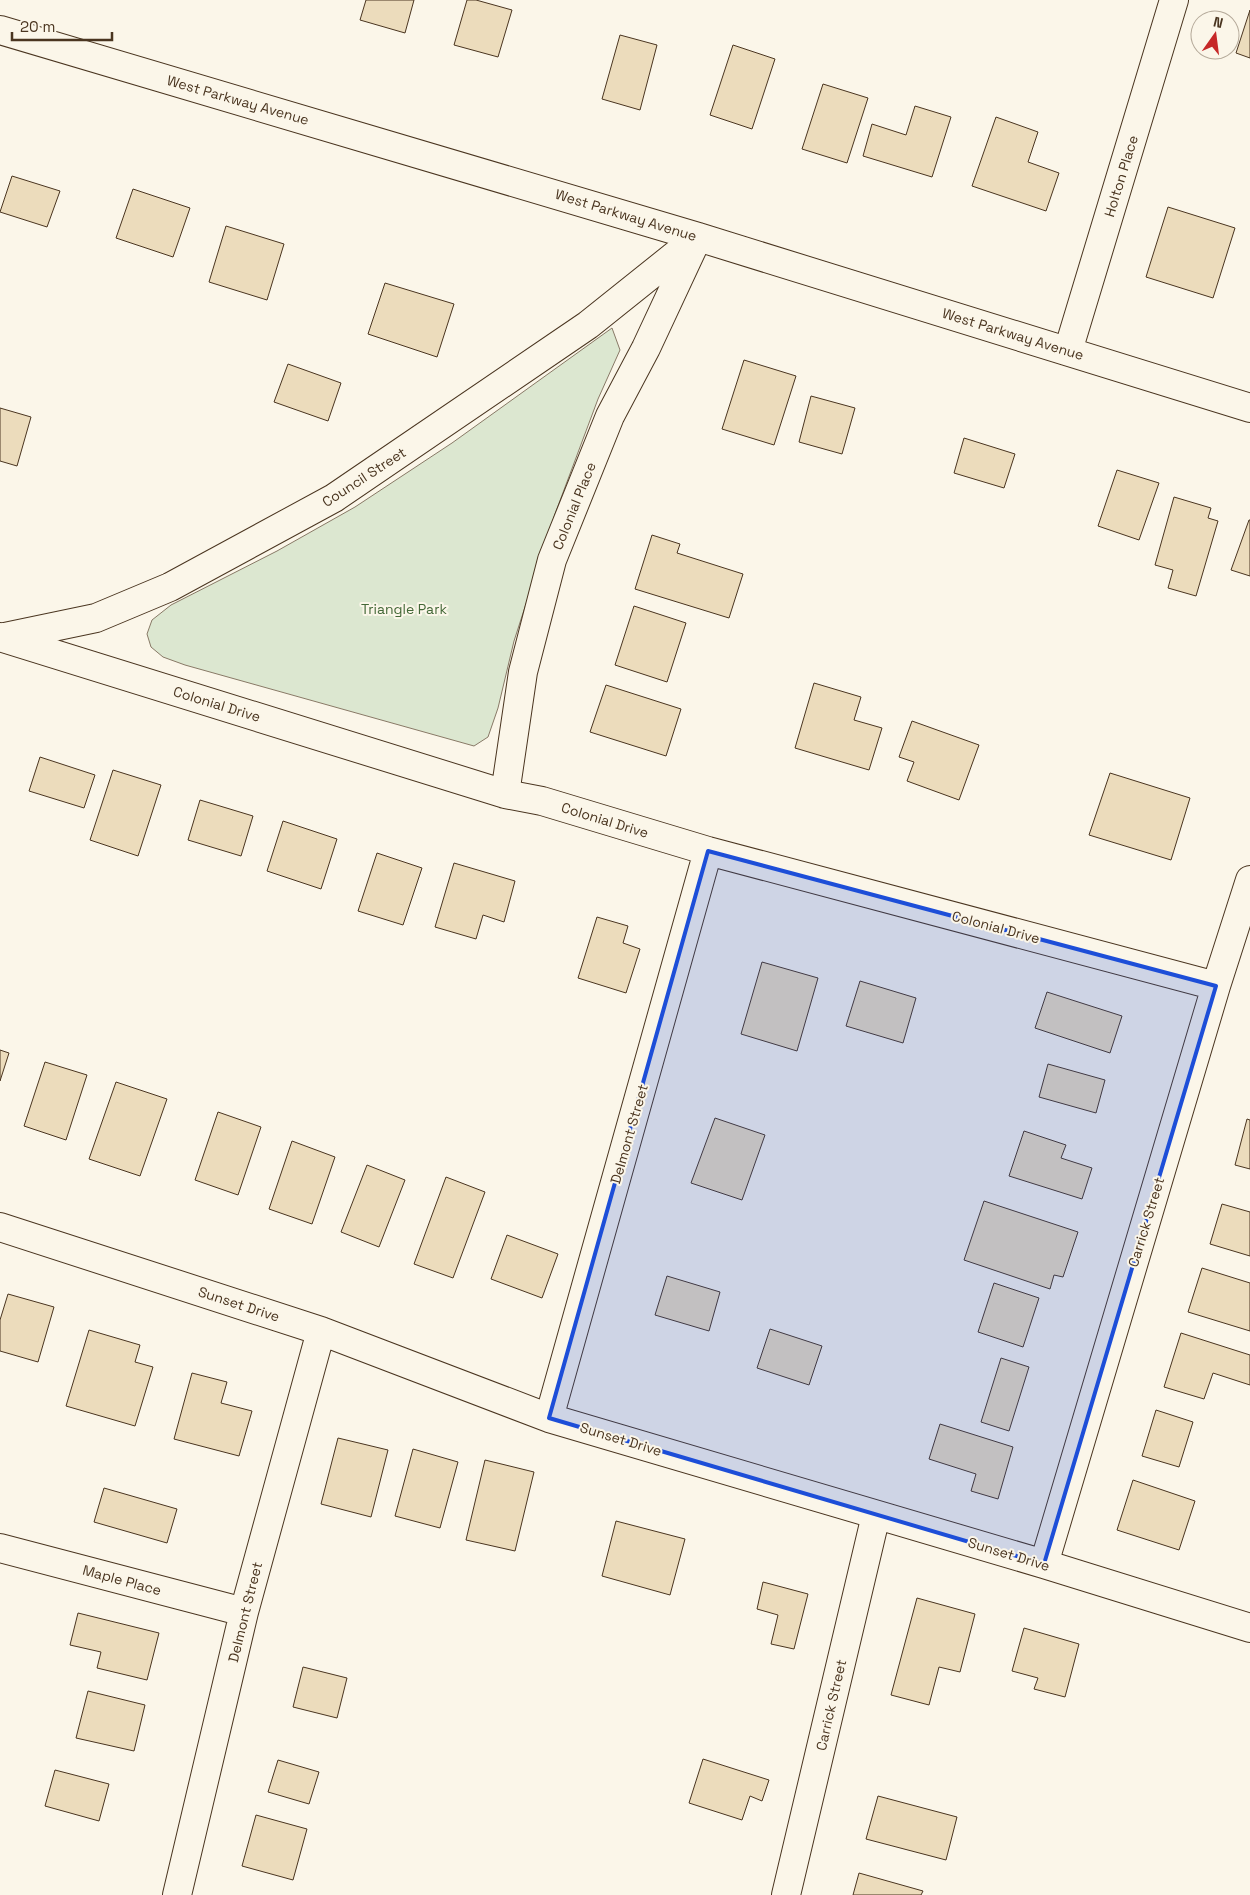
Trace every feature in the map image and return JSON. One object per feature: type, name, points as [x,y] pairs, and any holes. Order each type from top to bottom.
[{"type":"street","name":"Holton Place","points":[[1068,351],[1174,0]]},
{"type":"street","name":"West Parkway Avenue","points":[[0,30],[698,237],[1250,408]]},
{"type":"street","name":"Council Street","points":[[1,642],[96,618],[170,587],[334,498],[588,325],[698,237]]},
{"type":"street","name":"Colonial Place","points":[[505,794],[523,672],[552,560],[610,416],[646,348],[698,237]]},
{"type":"street","name":"Colonial Drive","points":[[1,642],[505,794],[542,801],[708,850],[1216,986]]},
{"type":"street","name":"Delmont Street","points":[[549,1418],[708,850]]},
{"type":"street","name":"Carrick Street","points":[[1044,1564],[1216,986],[1242,933],[1250,880]]},
{"type":"street","name":"Sunset Drive","points":[[0,1226],[321,1331],[549,1418],[1044,1564],[1250,1628]]},
{"type":"street","name":"Delmont Street","points":[[177,1895],[244,1612],[321,1331]]},
{"type":"street","name":"Carrick Street","points":[[786,1895],[876,1515]]},
{"type":"street","name":"Maple Place","points":[[0,1548],[244,1612]]},
{"type":"highlighted area","points":[[708,851],[1216,986],[1044,1564],[549,1418]]},
{"type":"green space","name":"Triangle Park","points":[[612,328],[620,350],[598,399],[555,514],[514,641],[498,708],[488,737],[474,746],[185,665],[163,657],[151,647],[147,634],[152,620],[171,605],[277,551],[355,507],[452,443]]},
{"type":"building","points":[[366,0],[414,0],[405,33],[360,20]]},
{"type":"building","points":[[467,0],[476,0],[512,10],[498,57],[454,45]]},
{"type":"building","points":[[1250,10],[1250,58],[1240,54],[1240,41]]},
{"type":"building","points":[[620,35],[657,45],[640,110],[602,99]]},
{"type":"building","points":[[733,45],[775,59],[752,129],[710,115]]},
{"type":"building","points":[[823,84],[868,98],[847,163],[802,149]]},
{"type":"building","points":[[915,106],[951,117],[932,177],[863,156],[872,124],[906,135]]},
{"type":"building","points":[[996,117],[1038,132],[1028,162],[1059,173],[1046,211],[972,186]]},
{"type":"building","points":[[12,176],[60,191],[47,227],[0,212]]},
{"type":"building","points":[[133,189],[190,208],[173,257],[116,238]]},
{"type":"building","points":[[1168,207],[1235,228],[1213,298],[1146,277]]},
{"type":"building","points":[[226,226],[284,244],[267,300],[209,282]]},
{"type":"building","points":[[385,283],[454,304],[437,357],[368,334]]},
{"type":"building","points":[[744,360],[796,376],[774,445],[722,429]]},
{"type":"building","points":[[288,364],[341,383],[328,421],[274,402]]},
{"type":"building","points":[[811,396],[855,408],[842,454],[799,442]]},
{"type":"building","points":[[0,408],[31,417],[17,466],[0,461]]},
{"type":"building","points":[[964,438],[1015,454],[1004,488],[954,473]]},
{"type":"building","points":[[1117,470],[1159,483],[1139,540],[1098,526]]},
{"type":"building","points":[[1174,497],[1211,508],[1208,518],[1218,521],[1196,596],[1168,588],[1173,570],[1155,565]]},
{"type":"building","points":[[1250,520],[1250,576],[1231,570]]},
{"type":"building","points":[[652,535],[680,544],[677,553],[743,574],[729,618],[635,589]]},
{"type":"building","points":[[634,606],[686,623],[667,682],[615,665]]},
{"type":"building","points":[[814,683],[861,697],[854,720],[882,728],[869,770],[795,748]]},
{"type":"building","points":[[606,685],[681,709],[666,756],[590,732]]},
{"type":"building","points":[[912,721],[979,745],[959,800],[907,781],[914,762],[899,757]]},
{"type":"building","points":[[40,757],[95,775],[84,808],[29,791]]},
{"type":"building","points":[[113,770],[161,785],[138,856],[90,840]]},
{"type":"building","points":[[1110,773],[1190,798],[1171,860],[1089,835]]},
{"type":"building","points":[[200,800],[253,816],[241,856],[188,840]]},
{"type":"building","points":[[283,821],[337,839],[321,889],[267,871]]},
{"type":"building","points":[[377,853],[422,868],[403,925],[358,911]]},
{"type":"building","points":[[454,863],[515,881],[504,922],[483,915],[476,939],[435,927]]},
{"type":"building","points":[[597,917],[628,926],[623,943],[640,949],[626,993],[578,978]]},
{"type":"building","points":[[762,962],[818,978],[797,1051],[741,1034]]},
{"type":"building","points":[[860,981],[916,998],[903,1043],[846,1026]]},
{"type":"building","points":[[1047,992],[1122,1016],[1110,1053],[1035,1028]]},
{"type":"building","points":[[0,1050],[9,1053],[0,1081]]},
{"type":"building","points":[[45,1062],[87,1075],[66,1140],[24,1126]]},
{"type":"building","points":[[1048,1064],[1105,1080],[1096,1113],[1039,1097]]},
{"type":"building","points":[[116,1082],[167,1099],[140,1176],[89,1159]]},
{"type":"building","points":[[218,1112],[261,1127],[238,1195],[195,1180]]},
{"type":"building","points":[[715,1118],[765,1135],[742,1200],[691,1183]]},
{"type":"building","points":[[1247,1119],[1250,1120],[1250,1169],[1235,1165]]},
{"type":"building","points":[[1024,1131],[1066,1145],[1061,1158],[1092,1168],[1082,1199],[1009,1176]]},
{"type":"building","points":[[292,1141],[335,1157],[312,1224],[269,1209]]},
{"type":"building","points":[[367,1165],[405,1180],[379,1247],[341,1232]]},
{"type":"building","points":[[446,1177],[485,1192],[453,1278],[414,1264]]},
{"type":"building","points":[[984,1201],[1078,1232],[1063,1277],[1054,1275],[1050,1289],[964,1260]]},
{"type":"building","points":[[1222,1204],[1250,1212],[1250,1256],[1210,1244]]},
{"type":"building","points":[[507,1235],[558,1254],[542,1298],[491,1279]]},
{"type":"building","points":[[1202,1268],[1250,1283],[1250,1331],[1188,1312]]},
{"type":"building","points":[[667,1276],[720,1292],[709,1331],[655,1315]]},
{"type":"building","points":[[994,1283],[1039,1298],[1023,1347],[978,1332]]},
{"type":"building","points":[[8,1294],[54,1307],[38,1362],[0,1351],[0,1320]]},
{"type":"building","points":[[770,1329],[822,1346],[809,1385],[757,1368]]},
{"type":"building","points":[[89,1330],[140,1345],[135,1362],[153,1367],[135,1426],[66,1406]]},
{"type":"building","points":[[1181,1333],[1250,1355],[1250,1385],[1213,1373],[1204,1399],[1164,1387]]},
{"type":"building","points":[[1001,1358],[1029,1367],[1009,1431],[981,1422]]},
{"type":"building","points":[[192,1373],[227,1382],[221,1403],[252,1411],[239,1456],[174,1439]]},
{"type":"building","points":[[1156,1410],[1193,1422],[1179,1467],[1142,1456]]},
{"type":"building","points":[[940,1424],[1013,1447],[998,1499],[971,1491],[976,1474],[929,1459]]},
{"type":"building","points":[[338,1438],[388,1450],[371,1517],[321,1504]]},
{"type":"building","points":[[413,1449],[458,1462],[440,1528],[395,1516]]},
{"type":"building","points":[[485,1460],[534,1472],[515,1551],[466,1540]]},
{"type":"building","points":[[1133,1480],[1195,1501],[1179,1550],[1117,1530]]},
{"type":"building","points":[[104,1488],[177,1509],[167,1543],[94,1522]]},
{"type":"building","points":[[616,1521],[685,1539],[670,1595],[602,1576]]},
{"type":"building","points":[[763,1582],[808,1594],[794,1649],[771,1644],[778,1615],[757,1609]]},
{"type":"building","points":[[917,1598],[975,1614],[960,1672],[939,1667],[929,1705],[891,1695]]},
{"type":"building","points":[[78,1613],[159,1633],[147,1680],[97,1668],[101,1652],[70,1645]]},
{"type":"building","points":[[1024,1628],[1079,1644],[1065,1697],[1034,1689],[1038,1678],[1012,1671]]},
{"type":"building","points":[[303,1667],[347,1678],[337,1718],[293,1707]]},
{"type":"building","points":[[88,1691],[145,1705],[134,1751],[76,1738]]},
{"type":"building","points":[[703,1759],[769,1780],[762,1801],[750,1796],[742,1820],[689,1803]]},
{"type":"building","points":[[278,1760],[319,1772],[309,1804],[268,1792]]},
{"type":"building","points":[[55,1770],[109,1784],[99,1821],[45,1806]]},
{"type":"building","points":[[878,1796],[957,1817],[946,1860],[866,1839]]},
{"type":"building","points":[[256,1815],[307,1829],[293,1880],[242,1866]]},
{"type":"building","points":[[859,1873],[923,1891],[921,1895],[853,1895]]}]
